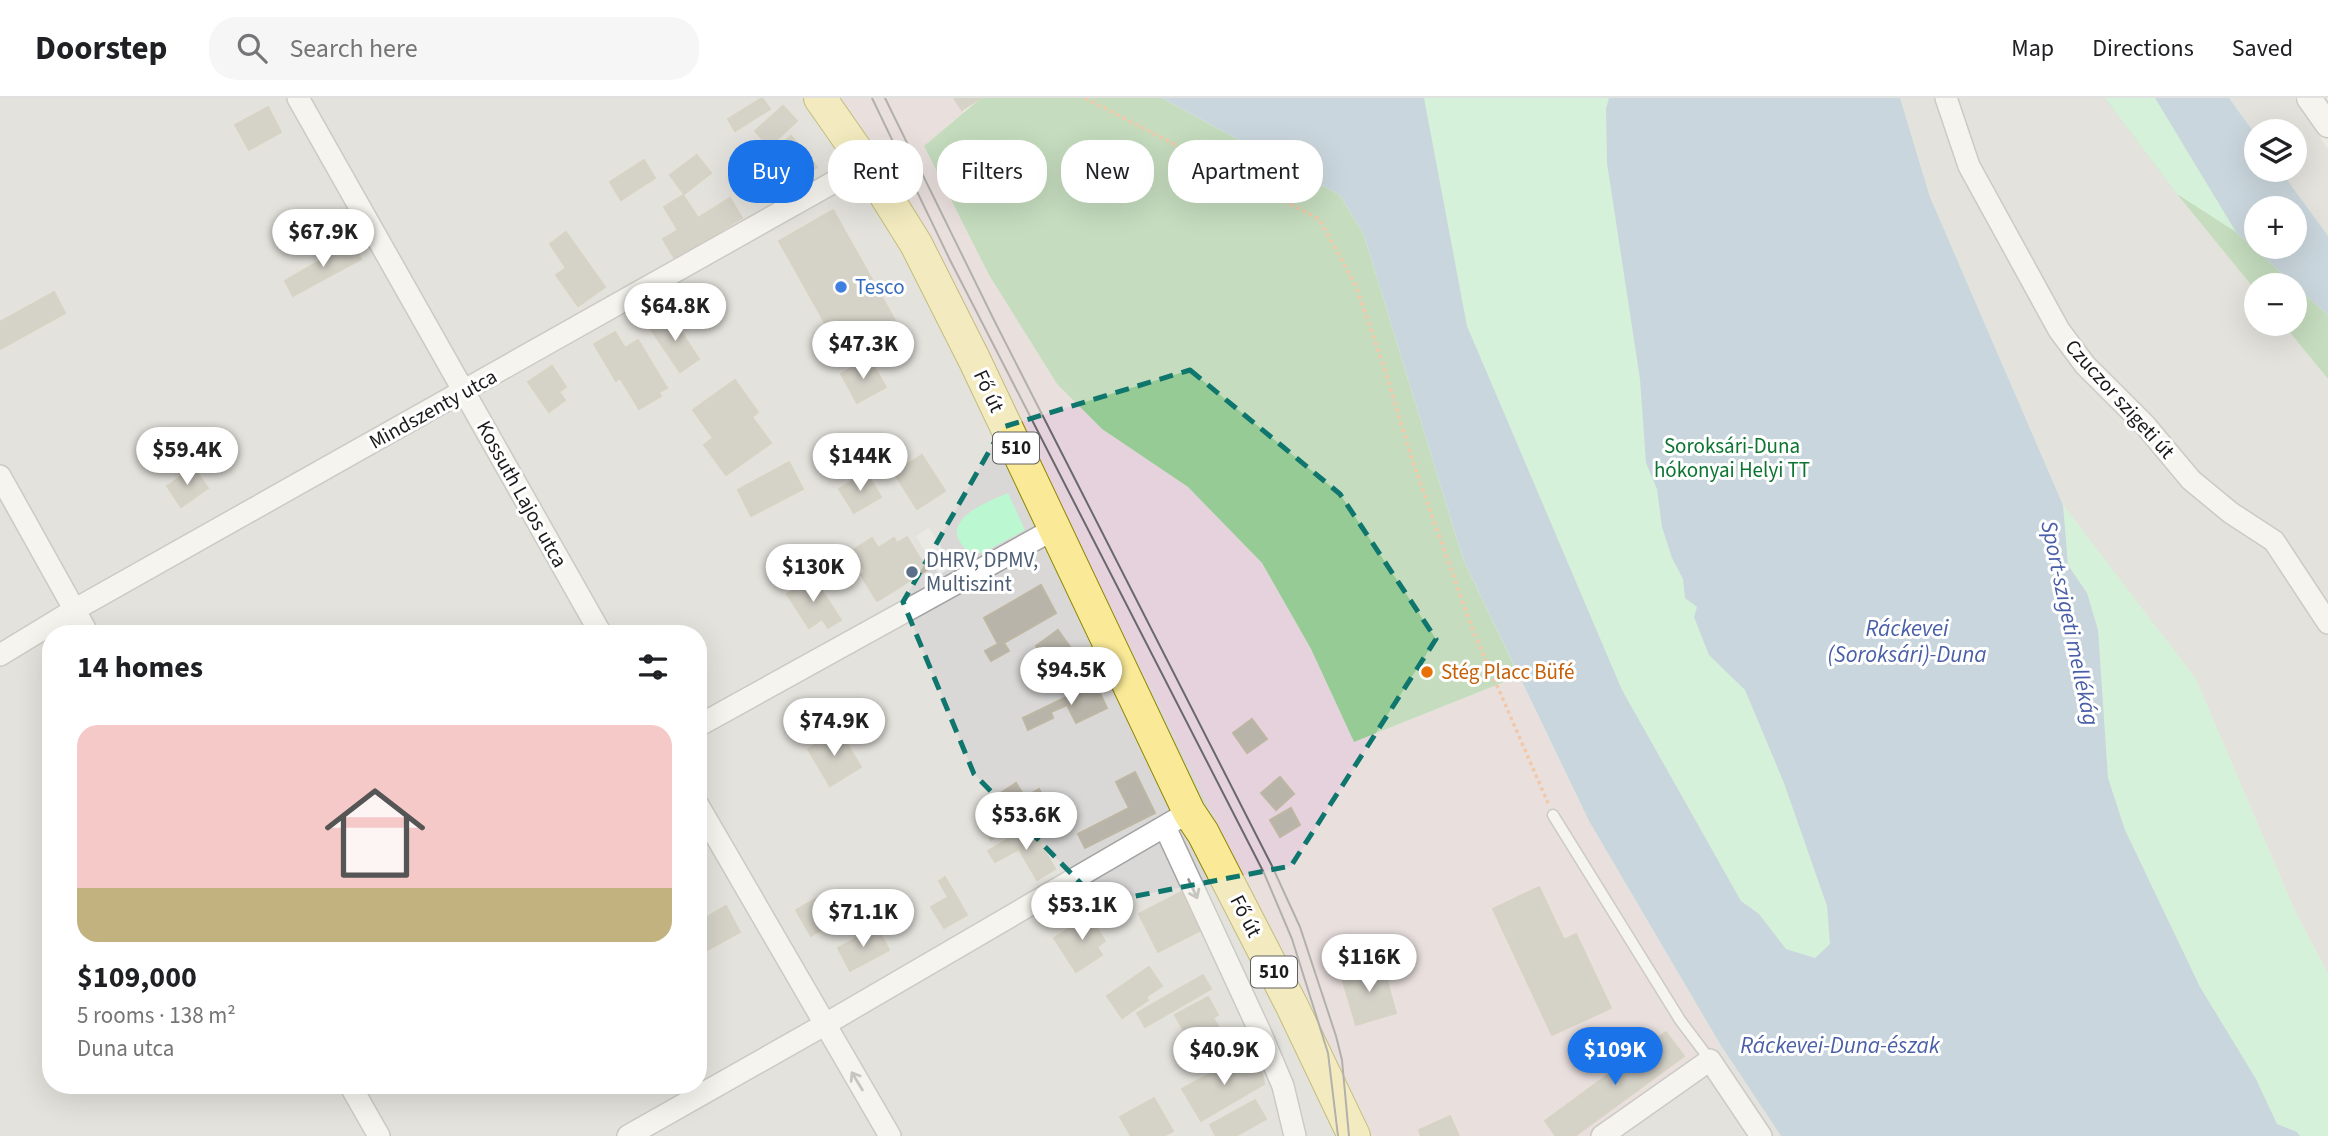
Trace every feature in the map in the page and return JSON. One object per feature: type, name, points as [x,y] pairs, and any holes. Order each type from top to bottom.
[{"type":"main road","name":"Fő út","points":[[820,98],[849,140]]},
{"type":"main road","name":"Fő út","points":[[890,203],[916,244],[974,359],[1054,529],[1177,819],[1196,837],[1341,1136]]},
{"type":"main road","name":"Fő út","points":[[1177,819],[1203,833],[1354,1136]]},
{"type":"street","name":"Kossuth Lajos utca","points":[[298,98],[596,625]]},
{"type":"street","name":"Czuczor szigeti út","points":[[1946,98],[1969,166],[2059,330],[2085,365],[2145,425],[2191,480],[2231,513],[2274,541],[2328,623]]},
{"type":"street","points":[[2309,98],[2328,125]]},
{"type":"street","name":"Mindszenty utca","points":[[49,625],[828,186]]},
{"type":"street","points":[[0,476],[83,625]]},
{"type":"street","points":[[707,721],[1054,529]]},
{"type":"street","name":"Mindszenty utca","points":[[0,655],[42,629]]},
{"type":"street","points":[[707,1091],[1177,819]]},
{"type":"street","name":"Fő út","points":[[1177,819],[1283,1086],[1295,1136]]},
{"type":"street","points":[[707,822],[890,1136]]},
{"type":"street","points":[[1602,1136],[1710,1060],[1761,1136]]},
{"type":"street","points":[[355,1094],[379,1136]]},
{"type":"street","points":[[628,1136],[702,1094]]},
{"type":"lane","points":[[1553,815],[1680,1020],[1710,1060]]},
{"type":"path","points":[[1085,98],[1319,219],[1355,284],[1383,363],[1412,459],[1468,616],[1553,815]]},
{"type":"highlighted area","points":[[1190,370],[1340,494],[1436,639],[1291,866],[1100,903],[974,774],[903,602],[1003,427]]},
{"type":"shaded area","points":[[0,98],[836,98],[860,140],[828,140],[828,203],[897,203],[980,345],[1227,842],[1365,1136],[0,1136]]},
{"type":"shaded area","points":[[836,98],[953,98],[964,112],[924,146],[937,172],[937,203],[953,203],[989,275],[1057,384],[1102,429],[1188,487],[1262,563],[1311,649],[1354,742],[1519,676],[1589,821],[1720,1044],[1592,1136],[1365,1136],[1227,842],[980,345],[897,203],[923,203],[923,140],[860,140]]},
{"type":"shaded area","points":[[1900,98],[2105,98],[2177,194],[2244,276],[2244,336],[2293,336],[2328,379],[2328,974],[2294,909],[2196,680],[2063,505],[1930,197]]},
{"type":"shaded area","points":[[2229,98],[2294,98],[2328,149],[2328,236],[2307,207],[2307,196],[2299,196],[2289,182],[2307,182],[2307,119],[2244,119]]},
{"type":"shaded area","points":[[929,528],[953,566],[939,575],[916,536]]},
{"type":"shaded area","points":[[1720,1044],[1781,1136],[1592,1136]]},
{"type":"green space","points":[[981,98],[1162,98],[1239,140],[1168,140],[1168,203],[1323,203],[1323,186],[1340,195],[1364,235],[1463,559],[1519,676],[1354,742],[1311,649],[1262,563],[1188,487],[1102,429],[1057,384],[989,275],[953,203],[1047,203],[1047,140],[937,140],[937,172],[924,146]]},
{"type":"green space","name":"Soroksári-Duna hókonyai Helyi TT","points":[[1162,98],[1900,98],[1930,197],[2063,505],[2196,679],[2294,909],[2328,974],[2328,1136],[1994,1136],[1720,1044],[1589,821],[1463,559],[1364,235],[1340,195],[1323,186],[1323,140],[1239,140]]},
{"type":"green space","points":[[2105,98],[2244,239],[2244,259],[2266,259],[2281,273],[2244,273],[2244,276],[2177,194]]},
{"type":"green space","points":[[2105,98],[2229,98],[2244,119],[2244,182],[2289,182],[2299,196],[2244,196],[2244,239],[2177,194]]},
{"type":"green space","points":[[2307,207],[2328,236],[2328,315],[2307,296],[2307,273],[2281,273],[2266,259],[2307,259]]},
{"type":"green space","points":[[2307,296],[2328,315],[2328,379],[2293,336],[2307,336]]},
{"type":"green space","points":[[1008,493],[1025,530],[982,553],[966,549],[957,535],[963,519],[980,506]]},
{"type":"water","name":"Soroksári-Duna hókonyai Helyi TT","points":[[1162,98],[1424,98],[1467,326],[1622,690],[1741,901],[1759,914],[1786,949],[1815,958],[1830,944],[1827,906],[1784,783],[1745,690],[1709,655],[1694,617],[1697,607],[1685,598],[1683,579],[1672,558],[1662,527],[1657,489],[1646,463],[1640,379],[1607,163],[1606,109],[1609,98],[1900,98],[1930,197],[2063,505],[2068,565],[2087,593],[2098,630],[2108,778],[2125,830],[2200,987],[2256,1079],[2277,1124],[2297,1132],[2300,1136],[1781,1136],[1720,1044],[1589,821],[1463,559],[1364,235],[1340,195],[1323,186],[1323,140],[1239,140]]},
{"type":"water","points":[[2155,98],[2229,98],[2244,119],[2244,182],[2289,182],[2299,196],[2244,196],[2244,239],[2236,232]]},
{"type":"water","points":[[2307,207],[2328,236],[2328,315],[2307,296],[2307,273],[2281,273],[2266,259],[2307,259]]},
{"type":"building","points":[[762,98],[770,109],[735,131],[728,119]]},
{"type":"building","points":[[954,98],[980,98],[962,110]]},
{"type":"building","points":[[783,106],[797,121],[777,140],[763,140],[755,131]]},
{"type":"building","points":[[268,107],[281,132],[249,150],[235,125]]},
{"type":"building","points":[[697,155],[711,173],[684,194],[670,175]]},
{"type":"building","points":[[644,160],[655,178],[621,200],[610,182]]},
{"type":"building","points":[[683,195],[698,218],[728,199],[728,203],[733,203],[742,218],[675,259],[663,239],[678,230],[664,207]]},
{"type":"building","name":"Tesco","points":[[833,210],[902,333],[848,364],[779,241]]},
{"type":"building","points":[[566,232],[605,287],[578,306],[556,275],[566,268],[550,244]]},
{"type":"building","points":[[352,242],[361,259],[293,296],[285,281]]},
{"type":"building","points":[[54,292],[65,313],[0,349],[0,322]]},
{"type":"building","points":[[670,315],[699,359],[680,372],[650,328]]},
{"type":"building","points":[[615,332],[625,348],[638,340],[667,388],[659,392],[661,396],[639,409],[620,378],[616,381],[594,344]]},
{"type":"building","points":[[869,358],[886,387],[857,403],[841,374]]},
{"type":"building","points":[[552,366],[566,387],[559,392],[565,400],[549,412],[528,382]]},
{"type":"building","points":[[735,380],[758,412],[752,417],[771,443],[726,475],[704,445],[713,438],[693,410]]},
{"type":"building","points":[[922,455],[945,491],[917,509],[894,473]]},
{"type":"building","points":[[789,462],[803,489],[751,516],[738,490]]},
{"type":"building","points":[[194,468],[208,488],[181,507],[167,486]]},
{"type":"building","points":[[866,472],[881,497],[854,513],[839,489]]},
{"type":"building","points":[[907,537],[927,570],[877,601],[861,575],[865,572],[852,551],[872,538],[878,548],[894,538],[897,543]]},
{"type":"building","points":[[813,577],[841,620],[828,628],[822,619],[809,628],[787,594]]},
{"type":"building","points":[[1041,585],[1056,613],[1004,643],[1009,651],[991,661],[985,651],[998,644],[984,618]]},
{"type":"building","points":[[1058,630],[1081,662],[1059,678],[1036,646]]},
{"type":"building","points":[[1095,683],[1107,708],[1076,723],[1067,705],[1051,712],[1053,718],[1028,730],[1023,718]]},
{"type":"building","points":[[1252,719],[1267,739],[1247,753],[1233,733]]},
{"type":"building","points":[[839,731],[861,767],[830,786],[808,749]]},
{"type":"building","points":[[1135,772],[1155,813],[1085,848],[1078,834],[1129,808],[1116,782]]},
{"type":"building","points":[[1280,777],[1294,794],[1276,810],[1261,793]]},
{"type":"building","points":[[1016,783],[1025,797],[1039,789],[1048,804],[991,840],[979,822],[994,813],[987,802]]},
{"type":"building","points":[[1291,808],[1300,825],[1280,837],[1270,820]]},
{"type":"building","points":[[1030,826],[1055,869],[1037,880],[1019,849],[995,862],[988,851]]},
{"type":"building","points":[[945,877],[967,915],[944,928],[931,907],[948,897],[939,881]]},
{"type":"building","points":[[1539,887],[1564,940],[1576,934],[1611,1008],[1552,1035],[1493,909]]},
{"type":"building","points":[[1181,892],[1201,930],[1158,952],[1139,914]]},
{"type":"building","points":[[824,894],[839,920],[811,936],[796,910]]},
{"type":"building","points":[[726,906],[740,932],[707,950],[707,917]]},
{"type":"building","points":[[1093,913],[1101,925],[1097,928],[1105,941],[1097,947],[1102,955],[1076,972],[1054,938]]},
{"type":"building","points":[[877,927],[889,950],[850,971],[838,948]]},
{"type":"building","points":[[1382,963],[1396,1013],[1356,1025],[1341,975]]},
{"type":"building","points":[[1149,967],[1162,986],[1146,997],[1148,1000],[1122,1018],[1107,996]]},
{"type":"building","points":[[1203,975],[1211,989],[1145,1027],[1137,1013]]},
{"type":"building","points":[[1208,997],[1218,1015],[1213,1018],[1218,1026],[1190,1042],[1175,1015]]},
{"type":"building","points":[[1666,1032],[1684,1056],[1575,1136],[1556,1136],[1545,1121]]},
{"type":"building","points":[[1239,1058],[1257,1060],[1264,1084],[1201,1121],[1182,1089]]},
{"type":"building","points":[[1154,1098],[1173,1131],[1164,1136],[1131,1136],[1120,1117]]},
{"type":"building","points":[[1255,1100],[1266,1119],[1236,1136],[1216,1136],[1210,1125]]},
{"type":"building","points":[[1450,1116],[1459,1136],[1421,1136],[1419,1130]]},
{"type":"tram line","points":[[872,98],[949,258],[1264,873],[1292,939],[1328,1053],[1338,1136]]},
{"type":"tram line","points":[[885,98],[994,320],[1272,866],[1300,927],[1342,1060],[1349,1136]]},
{"type":"place","name":"Tesco","points":[[841,287]]},
{"type":"place","name":"DHRV, DPMV, Multiszint","points":[[912,572]]},
{"type":"place","name":"Stég Placc Büfé","points":[[1427,672]]},
{"type":"water label","name":"Sport-szigeti mellékág","points":[[2070,623]]},
{"type":"water label","name":"Ráckevei (Soroksári)-Duna","points":[[1907,641]]},
{"type":"water label","name":"Ráckevei-Duna-észak","points":[[1840,1045]]}]
